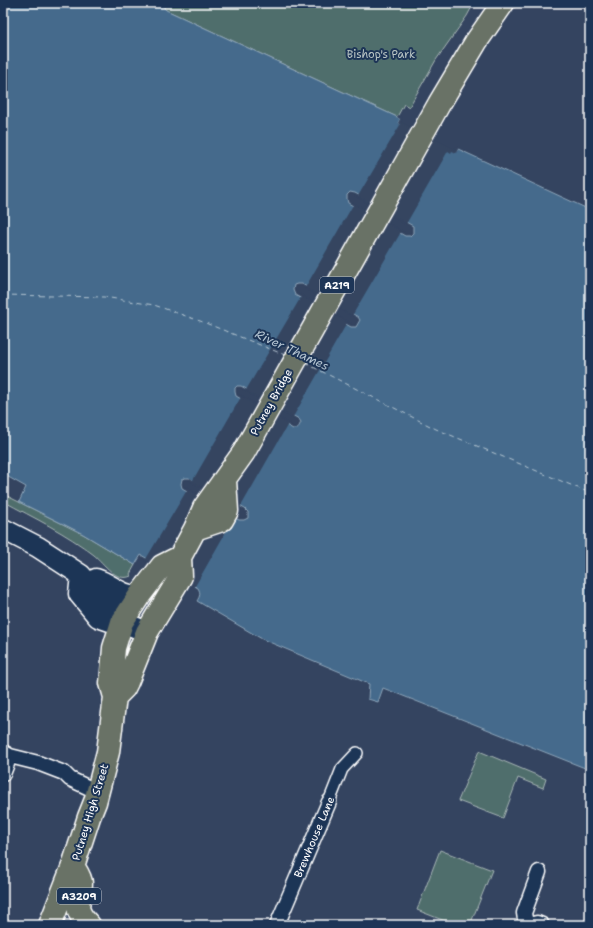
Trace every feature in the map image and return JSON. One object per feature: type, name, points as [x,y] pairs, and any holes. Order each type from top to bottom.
[{"type":"main road","name":"Putney Bridge","points":[[180,557],[195,529],[222,520],[227,511],[225,480],[244,452],[430,119],[476,42],[503,3]]},
{"type":"main road","points":[[3,530],[38,547],[81,575],[91,587],[116,607],[122,622],[147,632],[181,576],[180,557],[162,566],[122,622],[114,648],[111,683],[115,698]]},
{"type":"main road","points":[[81,575],[103,581],[118,591],[134,596],[144,590]]},
{"type":"main road","name":"Putney High Street","points":[[52,924],[98,792],[108,752],[115,698],[127,682],[147,632]]},
{"type":"main road","name":"A3209","points":[[73,866],[82,882],[77,905],[81,916],[89,925]]},
{"type":"street","name":"Brewhouse Lane","points":[[277,925],[342,769],[357,753]]},
{"type":"street","points":[[3,774],[7,754],[38,763],[64,773],[69,778],[98,792]]},
{"type":"street","points":[[539,872],[524,913],[525,919],[529,925],[537,923],[542,925]]},
{"type":"green space","name":"Bishop's Park","points":[[164,3],[474,3],[467,16],[436,60],[409,107],[404,104],[397,117],[166,10],[164,8]]},
{"type":"green space","points":[[3,494],[83,534],[135,565],[130,574],[131,576],[120,577],[115,575],[94,555],[83,547],[50,526],[3,501]]},
{"type":"green space","points":[[479,751],[546,779],[543,788],[518,778],[503,818],[458,801]]},
{"type":"green space","points":[[440,850],[492,870],[470,925],[455,925],[417,910]]},
{"type":"water","name":"River Thames","points":[[3,3],[164,3],[164,8],[166,10],[397,117],[400,119],[398,123],[456,152],[458,149],[590,210],[590,770],[383,688],[378,702],[368,699],[369,684],[262,639],[197,601],[200,594],[198,588],[141,555],[135,565],[83,534],[19,502],[26,487],[3,474]],"holes":[[[350,192],[355,193],[413,226],[413,233],[410,236],[405,236],[348,203],[347,195]],[[302,284],[358,317],[360,320],[356,327],[351,327],[295,295],[293,290],[294,285]],[[237,386],[241,386],[299,419],[301,422],[299,426],[296,429],[293,429],[236,396],[235,388]],[[189,478],[245,509],[248,512],[248,518],[239,520],[182,488],[182,479]]]},
{"type":"pier","points":[[398,115],[402,118],[401,123],[455,150],[459,147],[456,153],[452,151],[451,153],[448,151],[406,224],[355,195],[358,196],[400,125],[398,123],[400,119],[397,117]]},
{"type":"pier","points":[[351,202],[404,233],[401,232],[352,316],[305,288],[353,205]]},
{"type":"pier","points":[[298,294],[351,324],[347,323],[293,417],[295,419],[243,389],[243,388],[246,390],[301,297]]},
{"type":"pier","points":[[239,395],[292,426],[288,424],[240,508],[189,480],[190,478],[193,480],[241,397]]},
{"type":"pier","points":[[185,487],[238,517],[235,516],[194,588],[143,559],[146,559],[187,490],[184,488]]},
{"type":"ferry route","points":[[3,295],[104,297],[154,305],[203,322],[285,355]]},
{"type":"ferry route","points":[[305,363],[436,429],[590,493]]}]
